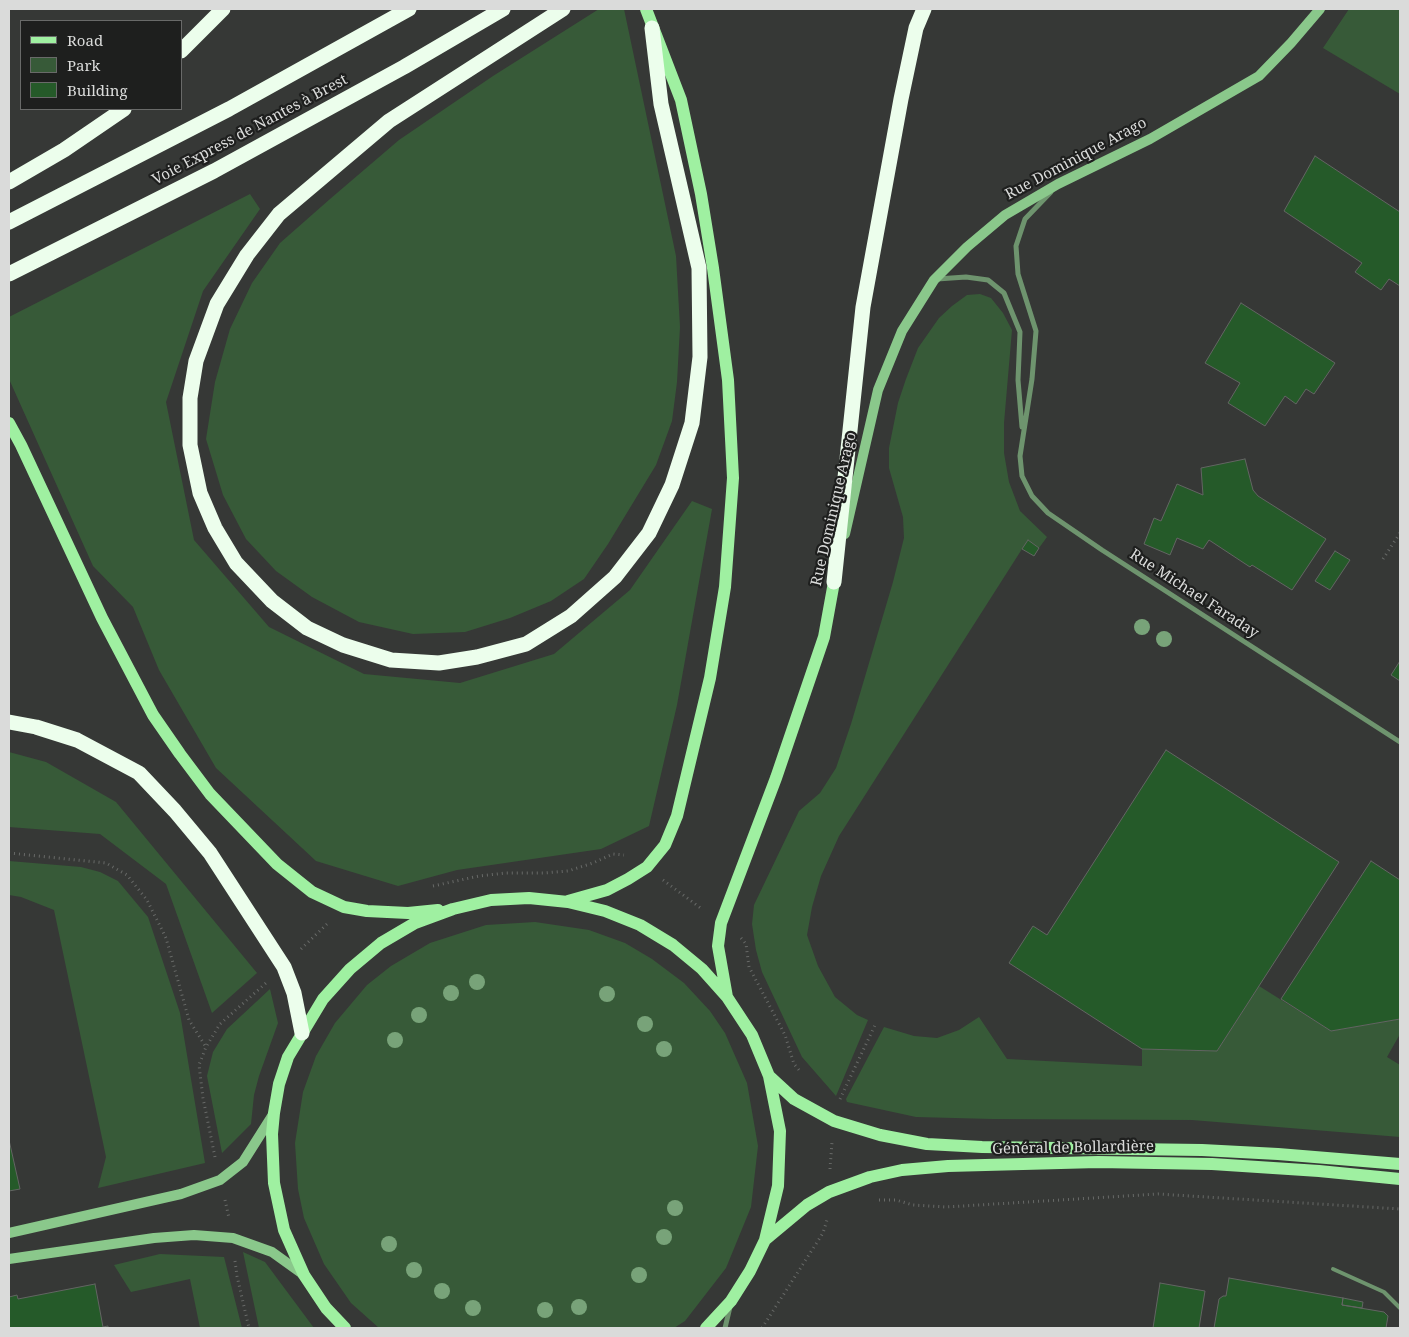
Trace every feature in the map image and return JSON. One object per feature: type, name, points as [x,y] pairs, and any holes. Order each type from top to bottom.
[{"type":"highway","points":[[182,42],[210,9]]},
{"type":"highway","points":[[182,50],[223,9]]},
{"type":"highway","name":"Voie Express de Nantes à Brest","points":[[9,222],[229,110],[409,9]]},
{"type":"highway","name":"Voie Express de Nantes à Brest","points":[[9,274],[214,171],[404,67],[503,9]]},
{"type":"highway","points":[[563,9],[389,121],[279,214],[247,255],[218,304],[196,361],[190,398],[190,445],[200,493],[215,528],[236,563],[272,601],[307,628],[343,644],[391,660],[439,663],[477,658],[526,644],[571,616],[615,577],[649,533],[672,485],[692,423],[700,357],[699,268],[661,104],[652,28]]},
{"type":"highway","points":[[834,582],[863,307],[901,99],[916,28],[924,9]]},
{"type":"highway","points":[[9,182],[64,150],[123,110]]},
{"type":"highway","points":[[9,722],[36,727],[77,740],[138,773],[175,811],[210,853],[284,966],[294,993],[302,1033]]},
{"type":"main road","points":[[568,902],[607,890],[647,867],[666,845],[677,816],[710,678],[725,587],[733,478],[728,380],[713,268],[701,194],[681,100],[646,9]]},
{"type":"main road","name":"Rue Dominique Arago","points":[[727,997],[718,946],[721,923],[776,778],[824,637],[834,582],[878,390],[902,331],[934,280],[967,247],[1005,215],[1058,184],[1150,139],[1259,76],[1320,9]]},
{"type":"main road","points":[[9,424],[21,445],[102,618],[153,715],[210,794],[277,864],[312,892],[344,907],[367,911],[408,913],[453,909]]},
{"type":"main road","points":[[345,1328],[326,1308],[304,1275],[284,1230],[274,1183],[272,1134],[274,1113],[279,1084],[288,1057],[323,998],[358,962],[381,943],[415,923],[453,909],[491,900],[530,898],[568,902],[605,911],[640,925],[673,945],[702,969],[727,997],[752,1035],[769,1076],[780,1131],[778,1186],[765,1240],[750,1272],[731,1301],[706,1328]]},
{"type":"main road","name":"Général de Bollardière","points":[[769,1076],[794,1099],[834,1121],[880,1135],[927,1144],[982,1147],[1069,1147],[1212,1151],[1297,1155],[1400,1164]]},
{"type":"main road","points":[[9,1233],[181,1194],[220,1180],[243,1162],[274,1113]]},
{"type":"main road","name":"Général de Bollardière","points":[[765,1240],[807,1205],[829,1192],[870,1177],[902,1170],[948,1166],[1098,1162],[1212,1164],[1319,1171],[1400,1179]]},
{"type":"main road","points":[[9,1259],[128,1241],[194,1235],[233,1238],[272,1252],[304,1275]]},
{"type":"street","name":"Rue Michael Faraday","points":[[1058,184],[1025,219],[1016,246],[1018,274],[1036,331],[1032,379],[1020,456],[1022,476],[1032,496],[1048,513],[1131,569],[1400,742]]},
{"type":"street","name":"Rue Michael Faraday","points":[[934,280],[966,277],[988,280],[1004,293],[1020,332],[1018,380],[1022,436]]},
{"type":"street","points":[[725,1328],[731,1301]]},
{"type":"lane","points":[[1333,1269],[1384,1292],[1400,1308]]},
{"type":"path","points":[[1383,559],[1400,533]]},
{"type":"path","points":[[9,853],[106,863],[127,875],[147,900],[166,938],[189,1020],[206,1047],[220,1024],[284,966],[344,907]]},
{"type":"path","points":[[427,888],[479,876],[568,871],[613,854],[622,854],[647,867],[721,923],[740,935],[746,944],[749,966],[785,1035],[794,1064],[802,1075]]},
{"type":"path","points":[[762,1328],[823,1233],[829,1192],[835,1110],[876,1023]]},
{"type":"path","points":[[874,1200],[896,1200],[913,1205],[946,1207],[1158,1194],[1400,1210]]},
{"type":"path","points":[[826,1222],[833,1218]]},
{"type":"green space","points":[[599,9],[624,9],[676,256],[680,327],[677,382],[672,421],[656,465],[608,544],[584,579],[551,601],[510,618],[465,632],[413,634],[359,622],[312,597],[276,571],[246,539],[223,495],[206,439],[215,382],[230,329],[252,283],[280,243],[330,199],[399,140],[493,76]]},
{"type":"green space","points":[[1349,9],[1400,9],[1400,94],[1323,48]]},
{"type":"green space","points":[[250,194],[260,209],[203,291],[166,402],[194,540],[269,627],[364,674],[460,683],[554,654],[630,590],[692,501],[712,509],[677,705],[649,826],[601,849],[457,870],[398,886],[316,861],[216,768],[159,670],[133,607],[93,566],[9,379],[9,317]]},
{"type":"green space","points":[[980,294],[991,298],[1003,313],[1012,330],[1004,423],[1004,453],[1009,482],[1020,511],[1047,537],[1039,548],[1028,540],[839,836],[821,876],[812,907],[807,935],[818,966],[835,997],[857,1015],[868,1020],[836,1096],[802,1057],[762,972],[752,924],[754,905],[799,811],[820,793],[836,768],[893,582],[904,538],[903,517],[889,468],[889,448],[898,403],[906,379],[918,348],[939,318],[967,295]]},
{"type":"green space","points":[[9,752],[46,762],[116,802],[257,973],[212,1013],[166,884],[100,834],[9,827]]},
{"type":"green space","points":[[9,861],[81,867],[100,872],[118,881],[148,917],[180,1013],[205,1163],[98,1188],[106,1157],[54,910],[21,897],[9,895]]},
{"type":"green space","points":[[535,922],[589,930],[625,943],[652,959],[684,983],[710,1011],[725,1033],[747,1083],[758,1146],[751,1207],[726,1268],[685,1321],[674,1328],[379,1328],[351,1303],[324,1264],[304,1218],[298,1189],[295,1143],[303,1092],[316,1056],[335,1023],[367,985],[391,966],[430,943],[486,925]]},
{"type":"green space","points":[[1259,986],[1331,1031],[1400,1019],[1400,1034],[1387,1057],[1400,1065],[1400,1137],[1192,1120],[916,1117],[847,1102],[846,1099],[884,1027],[914,1036],[937,1038],[959,1030],[979,1017],[1007,1059],[1142,1066],[1142,1049],[1217,1051]]},
{"type":"green space","points":[[270,989],[278,1023],[259,1076],[254,1095],[251,1124],[222,1153],[207,1076],[213,1052],[227,1029]]},
{"type":"green space","points":[[243,1252],[265,1262],[314,1328],[259,1328]]},
{"type":"green space","points":[[160,1254],[224,1257],[242,1328],[200,1328],[190,1279],[131,1292],[114,1265]]},
{"type":"building","points":[[1315,156],[1400,212],[1400,286],[1389,279],[1381,290],[1355,272],[1362,263],[1284,211]]},
{"type":"building","points":[[1241,303],[1335,363],[1314,394],[1306,389],[1296,404],[1285,396],[1265,426],[1228,403],[1240,383],[1205,363]]},
{"type":"building","points":[[1245,459],[1253,490],[1258,496],[1326,539],[1292,590],[1252,565],[1250,567],[1209,540],[1203,549],[1177,538],[1170,555],[1144,544],[1154,518],[1161,521],[1177,484],[1203,495],[1201,468]]},
{"type":"building","points":[[1028,540],[1039,548],[1034,556],[1022,549]]},
{"type":"building","points":[[1335,551],[1350,560],[1330,590],[1315,581]]},
{"type":"building","points":[[1400,661],[1400,681],[1391,675]]},
{"type":"building","points":[[1166,750],[1339,862],[1217,1051],[1142,1049],[1009,963],[1033,926],[1047,935]]},
{"type":"building","points":[[1371,861],[1400,880],[1400,1019],[1331,1031],[1281,999]]},
{"type":"building","points":[[9,1140],[20,1189],[9,1191]]},
{"type":"building","points":[[1229,1278],[1343,1298],[1342,1305],[1384,1312],[1388,1316],[1386,1328],[1214,1328],[1219,1299],[1226,1296]]},
{"type":"building","points":[[1160,1283],[1205,1291],[1199,1328],[1153,1328]]},
{"type":"building","points":[[95,1284],[103,1327],[108,1326],[108,1328],[9,1328],[9,1297],[17,1295],[18,1299]]},
{"type":"building","points":[[1343,1298],[1363,1302],[1362,1308],[1342,1305]]}]
